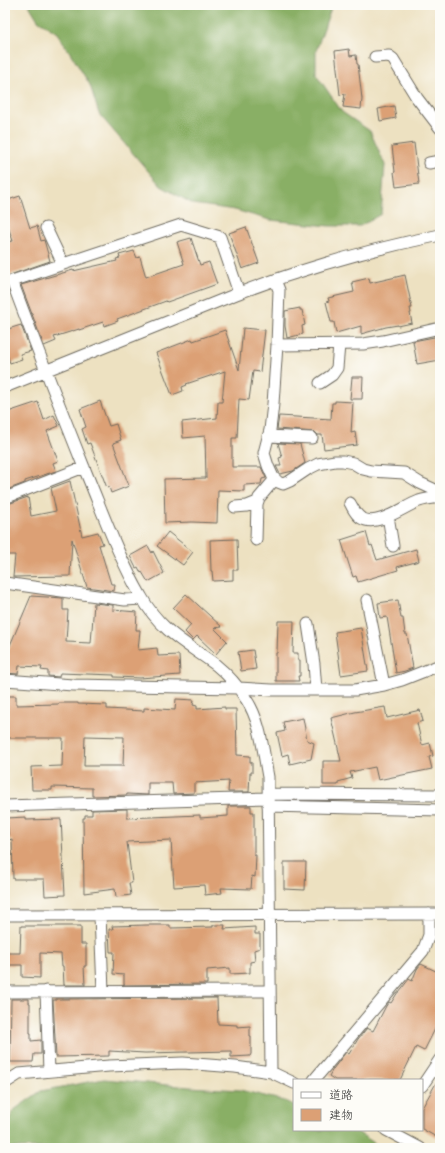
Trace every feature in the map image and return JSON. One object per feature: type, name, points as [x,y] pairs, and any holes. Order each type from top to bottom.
[{"type":"street","points":[[375,57],[389,56],[393,59],[417,98],[440,128]]},
{"type":"street","points":[[239,293],[220,237],[181,226],[12,281],[84,467],[129,575],[142,599],[167,629],[216,666],[238,688],[246,699],[253,713],[258,729],[268,777],[271,1072]]},
{"type":"street","points":[[46,228],[63,264]]},
{"type":"street","points":[[5,387],[275,280],[321,264],[440,235]]},
{"type":"street","points":[[275,280],[279,290],[277,345],[273,404],[264,453],[273,477],[278,482],[283,484],[318,464],[343,461],[353,463],[362,469],[367,470],[404,473],[433,489],[440,496],[418,502],[388,516],[374,520],[368,520],[357,515],[350,503]]},
{"type":"street","points":[[277,345],[363,344],[440,328]]},
{"type":"street","points":[[320,383],[332,375],[337,368],[339,345]]},
{"type":"street","points":[[268,436],[312,438]]},
{"type":"street","points":[[5,498],[84,467]]},
{"type":"street","points":[[256,540],[258,498],[275,479]]},
{"type":"street","points":[[234,507],[247,506],[257,502]]},
{"type":"street","points":[[388,516],[392,546]]},
{"type":"street","points":[[5,583],[125,600],[142,599]]},
{"type":"street","points":[[367,600],[384,685]]},
{"type":"street","points":[[308,624],[316,690]]},
{"type":"street","points":[[5,680],[74,685],[272,690],[355,690],[402,680],[440,665]]},
{"type":"street","points":[[5,806],[440,794]]},
{"type":"street","points":[[268,799],[440,810]]},
{"type":"street","points":[[315,1079],[423,951],[429,935],[428,914]]},
{"type":"street","points":[[5,915],[440,914]]},
{"type":"street","points":[[100,915],[104,991]]},
{"type":"street","points":[[46,991],[49,1071]]},
{"type":"street","points":[[5,992],[270,991]]},
{"type":"street","points":[[423,1084],[440,1059]]},
{"type":"street","points":[[5,1082],[19,1074],[109,1066],[183,1063],[234,1067],[271,1072],[293,1083]]},
{"type":"street","points":[[390,1131],[420,1148]]},
{"type":"green space","points":[[29,5],[332,5],[316,51],[316,74],[342,112],[370,131],[385,165],[381,214],[360,226],[329,226],[270,220],[235,210],[193,204],[161,186],[99,114],[90,85],[69,51],[57,33],[38,20]]},
{"type":"green space","points":[[104,1079],[240,1090],[285,1101],[293,1105],[293,1131],[356,1131],[382,1148],[5,1148],[5,1127],[14,1110],[41,1091]]},
{"type":"building","points":[[349,49],[350,56],[356,55],[358,64],[362,99],[361,109],[343,107],[345,94],[340,95],[335,51]]},
{"type":"building","points":[[394,106],[396,118],[380,121],[378,109]]},
{"type":"building","points":[[414,143],[419,184],[396,187],[392,146]]},
{"type":"building","points":[[20,196],[30,228],[37,226],[41,241],[44,240],[50,261],[7,276],[5,279],[5,242],[13,241],[5,218],[5,201]]},
{"type":"building","points":[[246,227],[259,263],[242,269],[229,233]]},
{"type":"building","points":[[191,238],[200,265],[209,262],[217,284],[117,319],[118,321],[104,326],[103,322],[54,337],[56,341],[44,346],[21,285],[73,270],[117,261],[116,259],[120,258],[119,255],[134,251],[137,258],[140,257],[146,277],[184,264],[177,242]]},
{"type":"building","points":[[405,275],[412,308],[410,308],[410,313],[412,323],[386,327],[361,334],[361,326],[336,333],[334,322],[331,322],[326,302],[329,301],[328,298],[354,292],[352,282],[369,278],[370,283]]},
{"type":"building","points":[[5,283],[9,294],[5,296]]},
{"type":"building","points":[[300,308],[300,310],[302,310],[305,325],[302,326],[303,334],[287,338],[285,311]]},
{"type":"building","points":[[21,325],[31,351],[20,354],[22,359],[10,363],[5,348],[5,330]]},
{"type":"building","points":[[243,328],[265,330],[260,372],[253,371],[249,400],[239,399],[237,438],[232,438],[232,467],[261,467],[266,478],[262,479],[261,484],[244,485],[244,491],[218,490],[217,523],[165,523],[164,479],[206,478],[205,436],[183,438],[182,422],[217,418],[218,402],[222,402],[225,371],[186,384],[187,385],[182,387],[183,391],[172,395],[156,353],[192,339],[193,341],[225,330],[239,370]]},
{"type":"building","points":[[440,336],[440,360],[417,364],[413,341]]},
{"type":"building","points":[[352,377],[363,377],[362,399],[350,399]]},
{"type":"building","points":[[100,401],[109,426],[116,424],[121,440],[113,443],[129,486],[111,493],[109,487],[107,488],[90,443],[87,444],[82,429],[86,427],[80,409]]},
{"type":"building","points":[[335,401],[353,402],[351,433],[355,432],[357,445],[324,449],[322,435],[318,435],[315,432],[277,429],[279,416],[331,419],[332,403],[335,403]]},
{"type":"building","points":[[38,402],[44,420],[54,415],[59,426],[47,431],[58,461],[53,463],[56,471],[25,481],[25,483],[9,489],[5,476],[5,413]]},
{"type":"building","points":[[278,443],[300,444],[305,463],[293,471],[280,474],[276,466],[281,466],[279,458],[282,457]]},
{"type":"building","points":[[70,481],[82,536],[98,532],[103,544],[99,545],[111,584],[115,584],[114,591],[87,587],[72,539],[70,576],[13,577],[15,555],[5,555],[5,505],[28,497],[31,516],[56,511],[51,488]]},
{"type":"building","points":[[168,532],[193,552],[183,565],[157,546]]},
{"type":"building","points":[[366,532],[370,546],[372,545],[377,560],[416,549],[419,561],[397,567],[398,570],[358,582],[356,576],[353,577],[341,540]]},
{"type":"building","points":[[237,539],[238,570],[233,570],[233,580],[213,581],[211,571],[210,540]]},
{"type":"building","points":[[148,546],[152,553],[153,551],[164,573],[148,582],[138,567],[136,568],[130,556]]},
{"type":"building","points":[[186,594],[222,627],[214,628],[227,641],[216,654],[197,636],[193,640],[185,632],[191,625],[173,608]]},
{"type":"building","points":[[31,596],[63,598],[63,610],[68,610],[66,642],[91,643],[94,603],[113,605],[113,610],[137,612],[136,630],[140,630],[138,650],[157,648],[158,656],[179,655],[180,675],[140,678],[114,677],[114,675],[60,673],[59,677],[48,676],[48,671],[41,670],[42,667],[19,666],[18,674],[5,673],[5,657]]},
{"type":"building","points":[[398,600],[401,618],[403,618],[405,634],[407,634],[413,668],[396,673],[387,617],[380,618],[378,603]]},
{"type":"building","points":[[278,621],[294,621],[293,653],[298,653],[298,660],[300,660],[300,676],[298,676],[299,681],[276,681]]},
{"type":"building","points":[[361,628],[368,671],[341,675],[335,632]]},
{"type":"building","points":[[253,650],[256,669],[241,671],[238,652]]},
{"type":"building","points":[[5,696],[16,696],[16,705],[78,703],[107,705],[107,709],[144,711],[144,708],[175,710],[176,699],[194,700],[193,705],[197,706],[197,709],[225,707],[225,709],[236,709],[237,755],[250,756],[250,762],[252,762],[249,792],[228,792],[229,781],[194,783],[194,793],[173,794],[172,783],[148,783],[148,795],[127,794],[92,796],[92,788],[52,787],[52,790],[32,790],[31,767],[62,766],[63,738],[5,738]],"holes":[[[85,736],[124,737],[123,766],[84,766]]]},
{"type":"building","points":[[385,707],[387,718],[420,710],[423,721],[417,723],[422,745],[430,743],[433,756],[429,757],[432,769],[378,780],[375,767],[350,772],[352,778],[338,782],[338,785],[323,785],[323,761],[341,761],[331,718]]},
{"type":"building","points":[[303,718],[307,740],[314,743],[311,759],[290,764],[288,754],[282,756],[277,733],[285,731],[283,722]]},
{"type":"building","points":[[228,806],[251,806],[251,812],[254,812],[254,855],[256,855],[255,877],[252,876],[251,889],[221,888],[222,893],[205,895],[204,885],[174,887],[171,840],[127,842],[132,883],[129,883],[131,895],[116,897],[115,889],[84,893],[83,818],[85,818],[85,815],[92,815],[92,810],[127,809],[127,818],[200,815],[200,818],[228,816]]},
{"type":"building","points":[[26,817],[26,820],[61,819],[65,895],[45,896],[44,879],[13,879],[12,839],[9,840],[7,818]]},
{"type":"building","points":[[284,862],[306,862],[305,890],[284,889]]},
{"type":"building","points":[[170,925],[170,928],[213,927],[213,925],[225,925],[224,929],[255,927],[255,934],[260,934],[260,948],[254,950],[255,961],[250,962],[250,973],[230,974],[230,968],[207,970],[207,984],[124,985],[124,975],[113,974],[114,952],[110,952],[109,929],[113,929],[112,926]]},
{"type":"building","points":[[21,926],[81,926],[81,944],[86,944],[86,966],[84,966],[85,985],[64,985],[61,954],[40,953],[40,978],[22,977],[22,965],[5,965],[5,953],[20,953]]},
{"type":"building","points":[[421,964],[440,973],[440,1019],[424,1051],[416,1047],[400,1079],[334,1079],[329,1076],[346,1052],[349,1054],[367,1028],[373,1031],[386,1006],[389,1002],[391,1003],[409,979],[412,981]]},
{"type":"building","points":[[217,998],[218,1024],[237,1025],[237,1027],[250,1026],[250,1056],[231,1057],[231,1051],[145,1053],[109,1051],[109,1056],[56,1057],[53,1000]]},
{"type":"building","points":[[11,999],[29,999],[31,1041],[41,1040],[41,1054],[34,1054],[33,1062],[10,1062]]},
{"type":"building","points":[[440,1076],[440,1139],[423,1130],[423,1106]]}]
